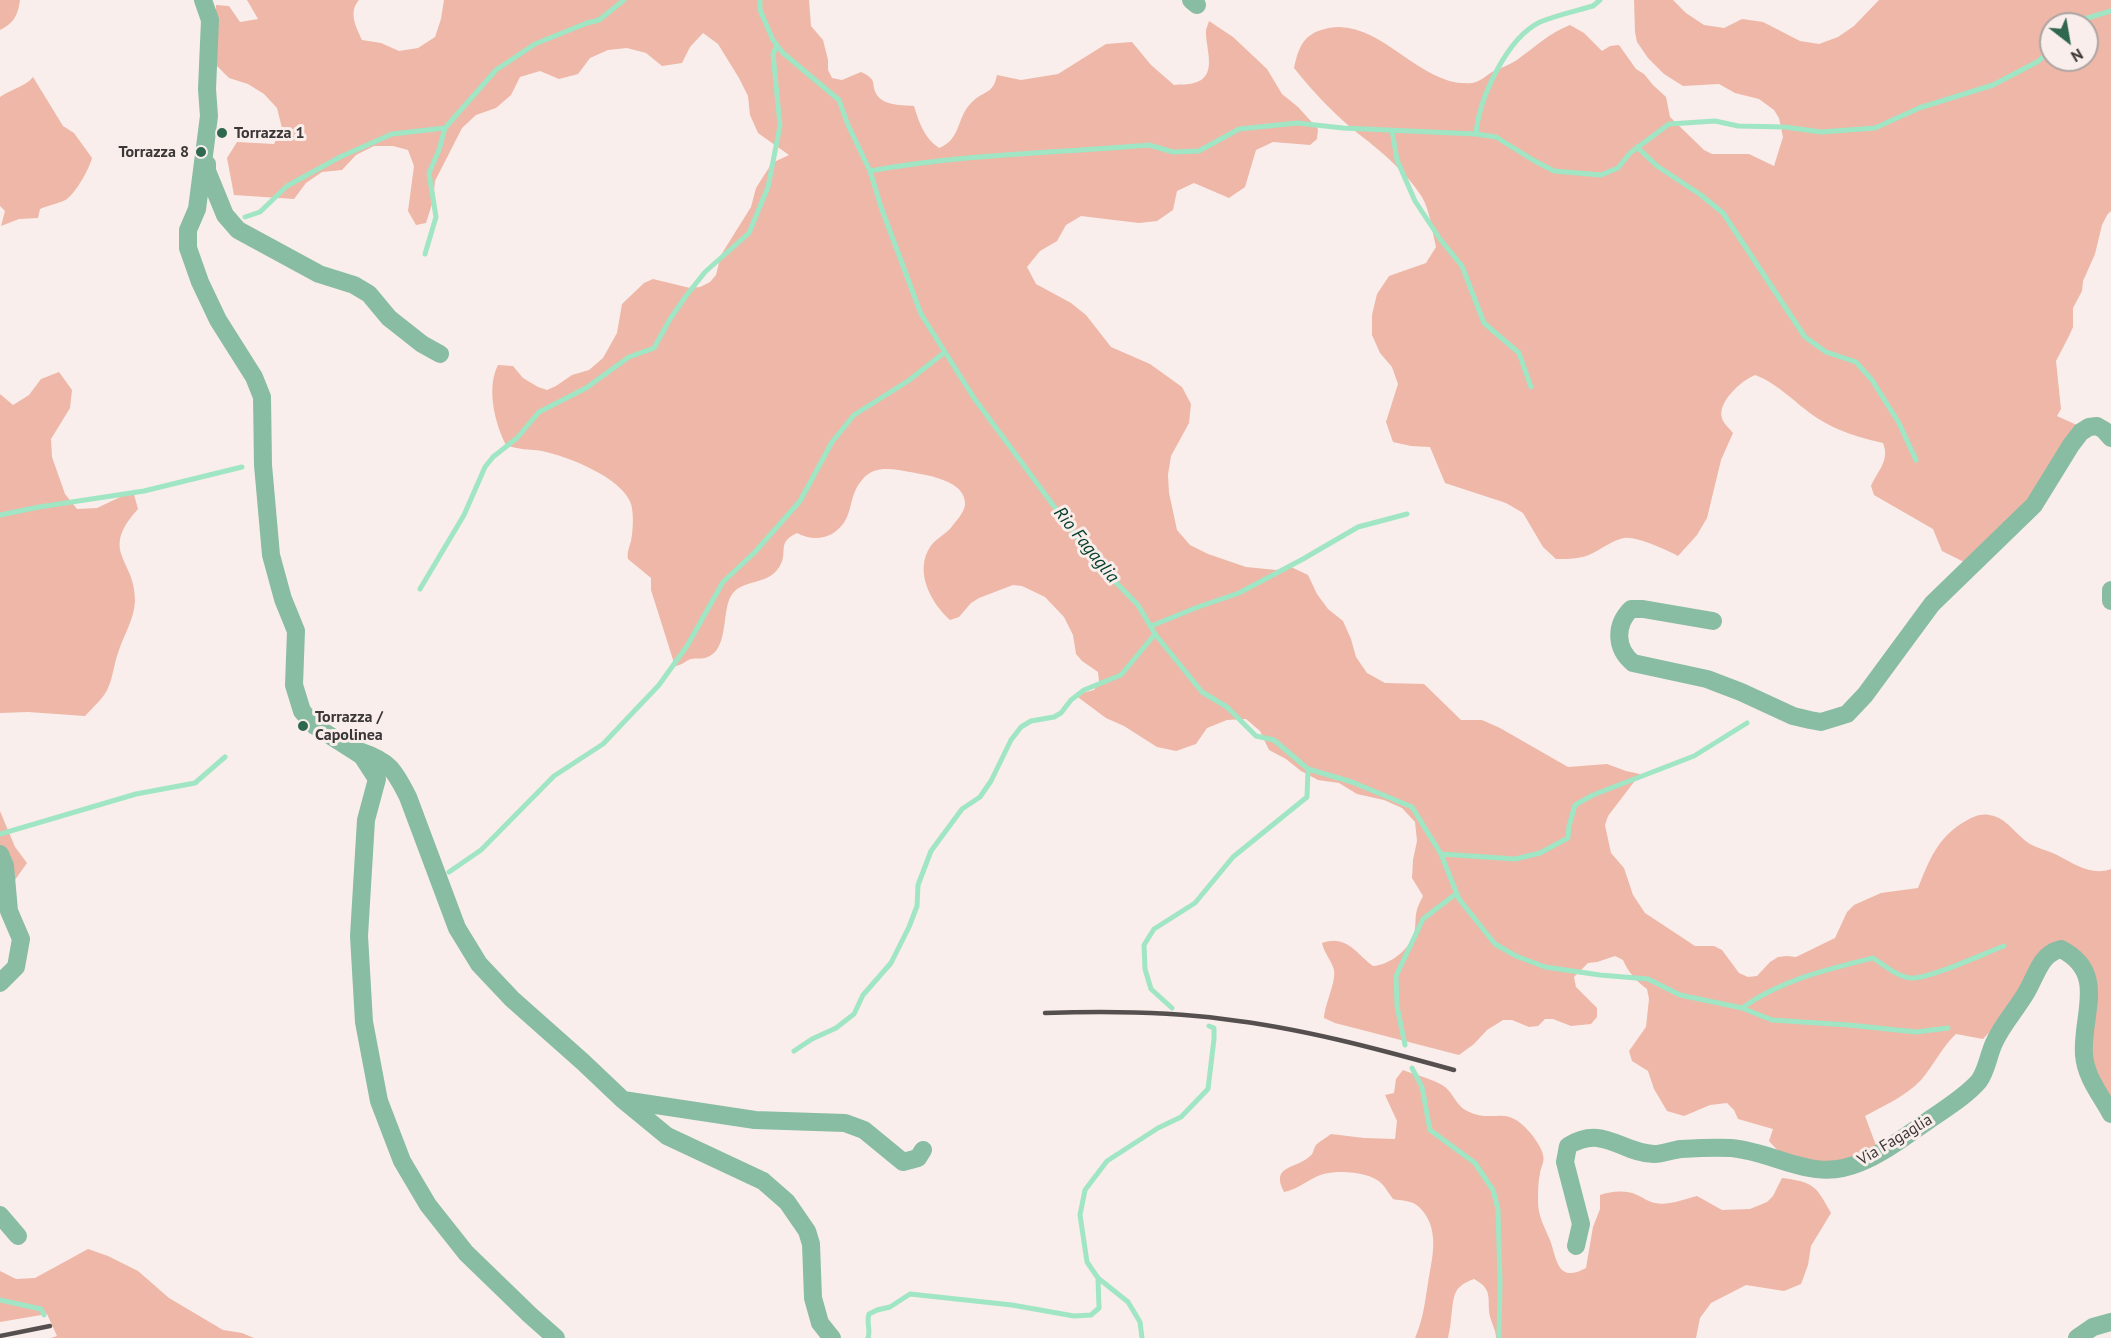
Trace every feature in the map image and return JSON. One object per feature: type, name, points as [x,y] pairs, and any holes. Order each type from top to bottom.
[{"type":"street","points":[[203,0],[210,20],[207,89],[209,116],[197,209],[188,230],[188,248],[200,282],[218,320],[254,376],[262,397],[263,465],[271,555],[283,599],[296,631],[294,685],[302,711],[315,726],[362,756],[377,779],[366,820],[359,936],[364,1022],[379,1101],[402,1161],[428,1205],[466,1253],[556,1338]]},
{"type":"street","points":[[206,138],[207,171],[225,215],[238,230],[319,274],[354,285],[369,294],[389,318],[422,344],[440,354]]},
{"type":"street","points":[[1713,621],[1631,609],[1623,617],[1619,629],[1620,645],[1626,657],[1633,663],[1707,679],[1793,716],[1821,722],[1847,714],[1865,695],[1932,604],[2034,505],[2070,445],[2081,432],[2089,427],[2097,426],[2111,438]]},
{"type":"street","points":[[2111,590],[2111,601]]},
{"type":"street","points":[[351,748],[379,758],[399,778],[456,928],[479,964],[512,999],[622,1099],[668,1136],[763,1181],[787,1202],[807,1231],[811,1244],[813,1298],[820,1323],[832,1338]]},
{"type":"street","points":[[0,854],[5,866],[9,911],[21,939],[16,967],[0,983]]},
{"type":"street","name":"Via Fagaglia","points":[[1576,1246],[1581,1224],[1565,1162],[1568,1146],[1581,1138],[1608,1140],[1654,1154],[1680,1149],[1732,1148],[1751,1151],[1814,1170],[1837,1170],[1858,1164],[1908,1134],[1959,1099],[1978,1082],[1984,1072],[1995,1040],[2029,988],[2042,961],[2051,952],[2061,949],[2074,956],[2086,975],[2090,999],[2084,1036],[2084,1056],[2094,1087],[2111,1114]]},
{"type":"street","points":[[622,1099],[755,1120],[845,1123],[864,1130],[903,1162],[918,1158],[923,1150]]},
{"type":"street","points":[[0,1215],[18,1236]]},
{"type":"street","points":[[2077,1338],[2093,1327],[2111,1322]]},
{"type":"shaded area","points":[[0,0],[20,0],[15,18],[0,30]]},
{"type":"shaded area","points":[[247,0],[359,0],[354,9],[354,15],[362,40],[381,43],[399,51],[418,48],[435,37],[444,0],[809,0],[811,26],[823,40],[828,70],[832,78],[842,80],[861,72],[867,75],[872,80],[880,99],[894,104],[914,106],[926,135],[939,148],[952,139],[967,108],[976,98],[993,86],[997,75],[1021,80],[1058,74],[1106,44],[1132,42],[1151,65],[1174,85],[1192,84],[1202,80],[1209,68],[1206,31],[1209,21],[1233,37],[1267,69],[1282,94],[1298,107],[1318,129],[1317,139],[1310,145],[1273,142],[1256,150],[1245,187],[1229,198],[1194,183],[1177,191],[1173,210],[1157,221],[1139,223],[1081,216],[1066,225],[1057,241],[1040,251],[1027,267],[1036,284],[1071,303],[1086,315],[1111,347],[1150,364],[1182,387],[1191,404],[1189,423],[1171,456],[1168,475],[1169,493],[1177,530],[1190,545],[1208,554],[1246,567],[1276,570],[1291,567],[1308,575],[1317,594],[1328,609],[1343,621],[1356,657],[1367,673],[1385,683],[1424,684],[1461,720],[1482,720],[1568,767],[1607,764],[1640,774],[1608,816],[1605,825],[1611,853],[1624,868],[1633,895],[1645,913],[1695,946],[1714,946],[1722,950],[1739,973],[1748,977],[1757,976],[1778,957],[1796,957],[1835,938],[1847,912],[1854,905],[1881,893],[1918,888],[1930,859],[1940,843],[1955,828],[1978,815],[1986,814],[1999,818],[2030,844],[2084,868],[2097,871],[2111,869],[2111,1105],[2087,1047],[2095,997],[2052,943],[2038,955],[2016,998],[1983,1039],[1956,1034],[1915,1086],[1865,1116],[1877,1148],[1840,1164],[1817,1166],[1780,1153],[1769,1141],[1773,1129],[1738,1119],[1734,1110],[1727,1103],[1710,1105],[1684,1116],[1667,1111],[1654,1089],[1648,1071],[1632,1061],[1629,1051],[1646,1027],[1649,999],[1647,989],[1633,976],[1623,960],[1615,956],[1588,963],[1574,977],[1576,987],[1597,1008],[1597,1017],[1591,1024],[1571,1026],[1553,1019],[1545,1019],[1538,1026],[1529,1027],[1512,1020],[1503,1020],[1487,1030],[1459,1055],[1335,1023],[1324,1018],[1334,970],[1322,943],[1338,941],[1344,943],[1373,966],[1396,957],[1413,937],[1416,911],[1423,896],[1412,878],[1417,841],[1415,822],[1402,808],[1384,800],[1357,794],[1339,783],[1318,780],[1301,771],[1286,759],[1269,750],[1260,731],[1246,719],[1227,720],[1207,728],[1196,744],[1176,751],[1157,747],[1124,726],[1106,718],[1075,695],[1094,690],[1099,682],[1098,672],[1076,654],[1073,635],[1064,617],[1045,597],[1022,586],[1013,585],[979,598],[971,603],[959,617],[950,620],[937,605],[927,586],[924,577],[925,557],[935,541],[957,520],[963,511],[965,502],[956,487],[938,478],[894,469],[870,473],[857,487],[848,515],[840,528],[832,534],[819,538],[810,538],[797,533],[790,537],[784,545],[783,559],[777,570],[767,578],[743,586],[733,593],[727,608],[722,638],[713,654],[705,658],[691,659],[675,666],[651,590],[651,578],[628,559],[633,517],[631,504],[626,494],[606,477],[579,463],[542,451],[506,445],[495,417],[492,395],[494,374],[498,365],[513,366],[523,378],[547,390],[572,375],[589,370],[603,358],[617,333],[622,304],[644,283],[653,279],[690,288],[700,287],[710,282],[716,275],[721,255],[751,207],[756,188],[772,163],[789,155],[758,133],[750,115],[748,96],[718,44],[703,33],[690,47],[682,63],[662,66],[646,53],[627,48],[608,50],[590,58],[578,74],[559,79],[540,71],[520,77],[511,95],[496,108],[476,115],[462,128],[435,181],[433,201],[426,223],[416,225],[408,211],[414,166],[408,150],[393,146],[374,146],[356,155],[342,170],[322,172],[306,183],[294,199],[234,195],[227,158],[237,142],[274,144],[282,128],[277,108],[264,94],[248,84],[229,78],[215,64],[216,5],[229,6],[240,22],[258,19]]},
{"type":"shaded area","points":[[1634,0],[1673,0],[1686,13],[1704,25],[1724,28],[1742,19],[1763,22],[1800,41],[1819,44],[1838,37],[1854,26],[1879,0],[2111,0],[2111,211],[2102,225],[2095,254],[2083,281],[2082,291],[2073,308],[2073,327],[2056,361],[2061,409],[2057,416],[2079,426],[2034,496],[1966,563],[1942,551],[1933,529],[1874,495],[1871,486],[1884,460],[1883,443],[1849,434],[1825,423],[1772,384],[1755,375],[1732,392],[1723,405],[1721,412],[1723,420],[1733,433],[1721,460],[1707,518],[1697,535],[1678,556],[1643,541],[1624,538],[1584,556],[1556,559],[1543,547],[1523,513],[1506,503],[1445,483],[1430,447],[1393,442],[1386,422],[1398,384],[1392,367],[1380,353],[1372,335],[1372,315],[1377,294],[1389,276],[1426,263],[1436,247],[1427,208],[1422,197],[1402,171],[1334,112],[1294,68],[1302,44],[1309,36],[1321,30],[1341,27],[1361,31],[1434,75],[1452,82],[1472,83],[1517,60],[1549,36],[1570,25],[1584,33],[1602,51],[1610,46],[1619,45],[1636,69],[1644,74],[1666,97],[1670,117],[1704,150],[1712,154],[1749,154],[1774,166],[1783,137],[1779,118],[1774,110],[1759,99],[1735,93],[1719,84],[1683,86],[1664,74],[1648,58],[1637,42]]},
{"type":"shaded area","points":[[33,77],[63,126],[74,133],[92,158],[82,180],[67,199],[40,209],[38,218],[19,219],[1,226],[5,211],[0,206],[0,97]]},
{"type":"shaded area","points":[[59,372],[72,390],[70,408],[51,439],[52,457],[65,494],[77,509],[97,508],[133,491],[138,509],[126,524],[120,546],[134,587],[134,608],[108,688],[85,716],[28,712],[0,713],[0,394],[13,405],[29,395],[41,379]]},
{"type":"shaded area","points":[[0,811],[15,847],[27,863],[0,901]]},
{"type":"shaded area","points":[[1403,1070],[1442,1085],[1467,1111],[1477,1115],[1515,1119],[1532,1135],[1543,1157],[1538,1183],[1539,1211],[1557,1261],[1564,1271],[1569,1273],[1586,1268],[1593,1227],[1600,1209],[1600,1195],[1628,1192],[1660,1204],[1697,1196],[1722,1210],[1750,1209],[1767,1202],[1773,1196],[1782,1178],[1801,1181],[1813,1187],[1831,1213],[1811,1246],[1808,1265],[1801,1284],[1784,1291],[1746,1285],[1711,1303],[1700,1318],[1696,1338],[1496,1338],[1489,1313],[1487,1292],[1481,1283],[1474,1279],[1461,1286],[1455,1294],[1448,1338],[1415,1338],[1423,1311],[1433,1244],[1433,1234],[1426,1215],[1410,1202],[1393,1199],[1383,1186],[1369,1176],[1352,1172],[1333,1172],[1284,1192],[1280,1177],[1286,1169],[1311,1156],[1316,1145],[1331,1134],[1395,1139],[1397,1121],[1385,1095],[1394,1093],[1396,1079]]},
{"type":"shaded area","points":[[88,1249],[138,1271],[169,1298],[223,1330],[242,1333],[254,1338],[51,1338],[57,1336],[47,1314],[0,1322],[0,1271],[16,1279],[35,1278]]},
{"type":"waterway","points":[[245,217],[260,212],[287,186],[340,157],[392,134],[445,128],[496,70],[535,44],[599,20],[624,0]]},
{"type":"waterway","name":"Rio Fagaglia","points":[[760,0],[760,10],[773,40],[783,53],[839,100],[870,171],[921,314],[974,398],[1093,559],[1138,605],[1155,634],[1202,692],[1227,707],[1256,736],[1274,740],[1308,769],[1307,797],[1233,857],[1195,903],[1154,929],[1144,945],[1145,969],[1151,989],[1172,1008]]},
{"type":"waterway","points":[[1476,134],[1478,120],[1489,87],[1516,41],[1540,22],[1593,6],[1600,0]]},
{"type":"waterway","points":[[2099,15],[2111,11]]},
{"type":"waterway","points":[[420,589],[464,515],[485,467],[493,457],[517,438],[539,412],[586,388],[629,357],[654,348],[670,319],[705,272],[749,233],[768,187],[780,126],[773,54],[777,45]]},
{"type":"waterway","points":[[870,171],[975,157],[1149,145],[1173,152],[1199,151],[1239,129],[1297,123],[1496,137],[1554,171],[1601,175],[1618,168],[1630,153],[1669,124],[1715,121],[1738,126],[1785,127],[1821,132],[1875,128],[1919,108],[1993,85],[2039,60]]},
{"type":"waterway","points":[[425,254],[436,217],[429,173],[445,128]]},
{"type":"waterway","points":[[1392,130],[1397,160],[1415,201],[1440,239],[1462,266],[1484,323],[1519,353],[1531,387]]},
{"type":"waterway","points":[[1637,147],[1657,166],[1701,195],[1723,213],[1805,337],[1826,352],[1856,362],[1872,380],[1899,423],[1916,460]]},
{"type":"waterway","points":[[449,872],[481,850],[554,776],[603,744],[659,685],[687,646],[723,582],[755,552],[800,501],[832,442],[854,415],[908,381],[945,352]]},
{"type":"waterway","points":[[0,515],[144,491],[242,467]]},
{"type":"waterway","points":[[1151,626],[1239,593],[1358,527],[1407,514]]},
{"type":"waterway","points":[[794,1051],[812,1039],[836,1028],[854,1014],[863,995],[891,963],[917,906],[918,885],[931,851],[962,809],[980,797],[991,781],[1011,740],[1021,727],[1031,721],[1054,717],[1084,690],[1121,675],[1155,634]]},
{"type":"waterway","points":[[1441,854],[1515,859],[1540,853],[1568,838],[1575,805],[1593,795],[1694,756],[1747,723]]},
{"type":"waterway","points":[[0,834],[136,794],[195,783],[225,757]]},
{"type":"waterway","points":[[1308,769],[1352,782],[1412,807],[1441,854],[1459,899],[1495,944],[1516,956],[1545,967],[1648,979],[1680,995],[1742,1008],[1772,1020],[1916,1032],[1948,1028]]},
{"type":"waterway","points":[[1405,1045],[1397,1006],[1396,976],[1423,919],[1457,893]]},
{"type":"waterway","points":[[1742,1008],[1789,983],[1822,971],[1873,958],[1891,970],[1910,978],[1942,971],[2004,946]]},
{"type":"waterway","points":[[1142,1338],[1140,1322],[1128,1302],[1098,1278],[1087,1262],[1080,1215],[1085,1190],[1107,1161],[1158,1128],[1181,1117],[1208,1089],[1214,1039],[1214,1028],[1209,1026]]},
{"type":"waterway","points":[[1412,1068],[1422,1087],[1430,1130],[1475,1163],[1493,1190],[1498,1209],[1499,1338]]},
{"type":"waterway","points":[[868,1338],[869,1314],[890,1307],[910,1294],[1012,1305],[1074,1316],[1091,1315],[1099,1308],[1098,1278]]},
{"type":"waterway","points":[[0,1300],[41,1309],[44,1315]]},
{"type":"railway","points":[[1045,1013],[1156,1013],[1252,1023],[1339,1040],[1454,1070]]},
{"type":"railway","points":[[0,1336],[50,1326]]},
{"type":"place","name":"Torrazza 1","points":[[222,133]]},
{"type":"place","name":"Torrazza 8","points":[[201,152]]},
{"type":"place","name":"Torrazza / Capolinea","points":[[303,726]]}]
